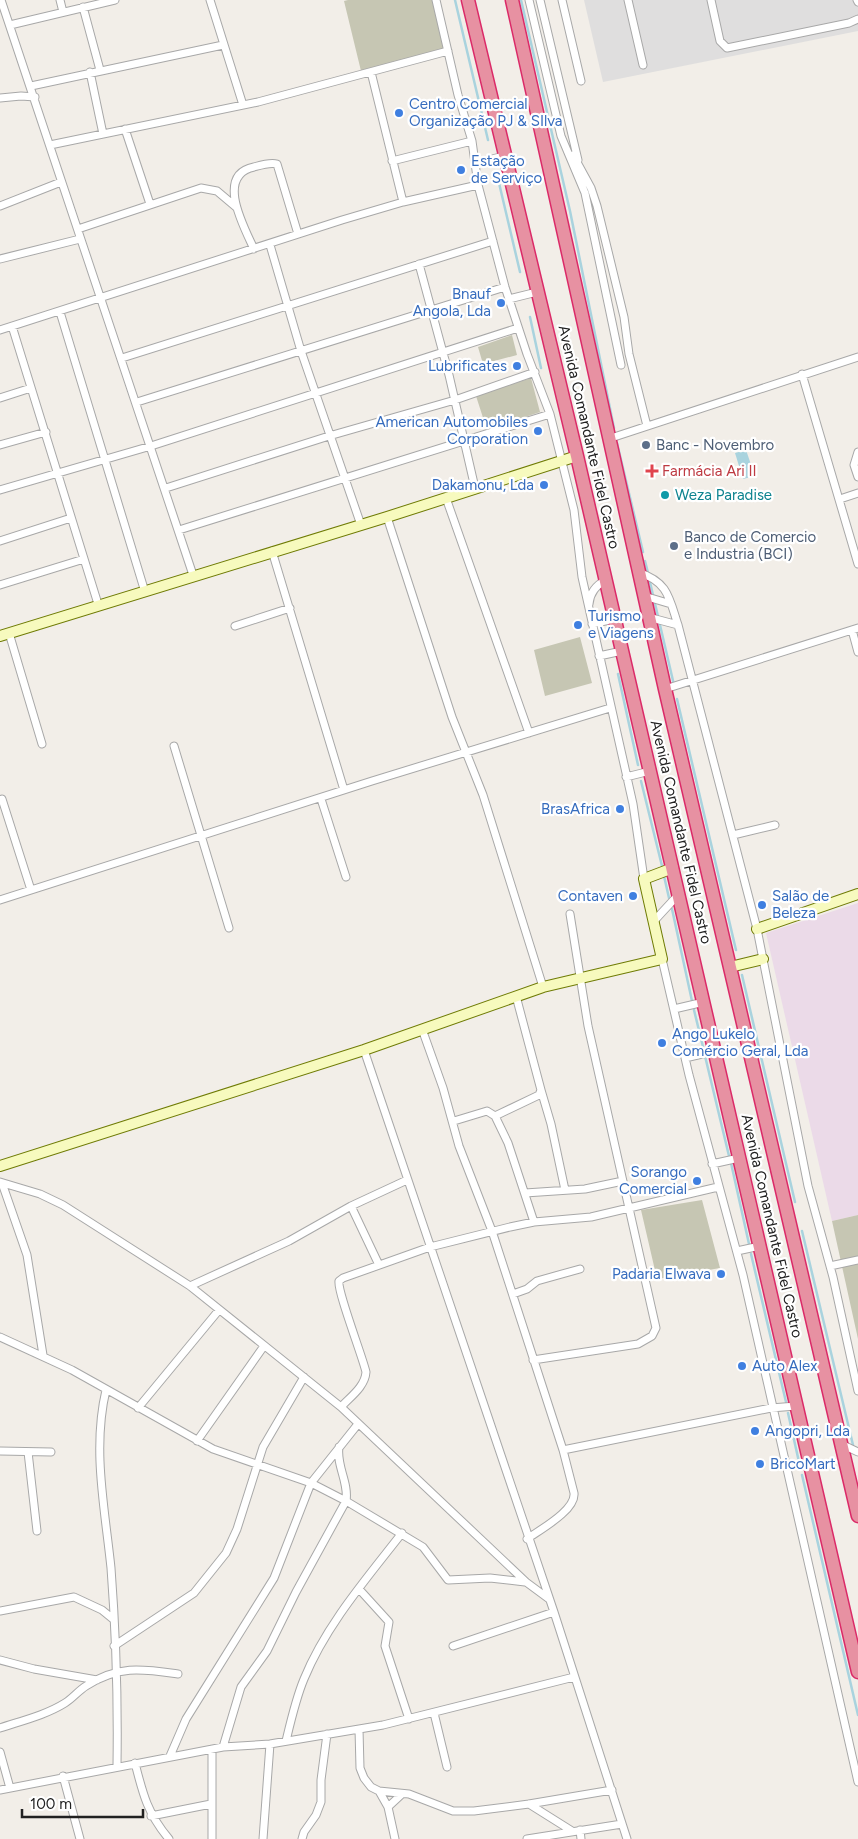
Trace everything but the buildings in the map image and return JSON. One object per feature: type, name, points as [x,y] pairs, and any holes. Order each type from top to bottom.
[{"type":"highway","name":"Avenida Comandante Fidel Castro","points":[[468,0],[606,580],[858,1672]]},
{"type":"highway","name":"Avenida Comandante Fidel Castro","points":[[512,0],[648,617],[841,1444],[855,1482],[858,1516]]},
{"type":"street","points":[[1,0],[80,239],[166,488],[193,575]]},
{"type":"street","points":[[60,0],[63,12]]},
{"type":"street","points":[[10,25],[115,0]]},
{"type":"street","points":[[210,0],[243,105]]},
{"type":"street","points":[[436,0],[472,141],[478,185],[505,287],[550,414],[574,510],[576,544],[626,777],[644,880],[685,1058],[718,1187],[737,1251],[858,1782]]},
{"type":"street","points":[[529,0],[561,136],[585,193],[621,365]]},
{"type":"street","points":[[540,0],[578,163]]},
{"type":"street","points":[[562,0],[581,81]]},
{"type":"street","points":[[628,0],[643,65]]},
{"type":"street","points":[[710,0],[720,40],[727,48],[849,23],[858,19]]},
{"type":"street","points":[[83,7],[100,70]]},
{"type":"street","points":[[31,86],[223,45]]},
{"type":"street","points":[[50,145],[243,105],[448,51]]},
{"type":"street","points":[[90,72],[103,134]]},
{"type":"street","points":[[372,72],[403,202]]},
{"type":"street","points":[[0,98],[21,96],[34,98]]},
{"type":"street","points":[[125,129],[150,204]]},
{"type":"street","points":[[561,136],[591,188],[607,243],[624,317],[629,354],[647,426]]},
{"type":"street","points":[[392,160],[472,141]]},
{"type":"street","points":[[476,163],[504,156]]},
{"type":"street","points":[[254,249],[236,207],[235,190],[241,172],[275,163],[279,167],[298,234]]},
{"type":"street","points":[[0,206],[61,182]]},
{"type":"street","points":[[0,330],[403,202],[478,185]]},
{"type":"street","points":[[78,229],[201,188],[217,191],[236,207]]},
{"type":"street","points":[[0,259],[80,239]]},
{"type":"street","points":[[122,358],[493,241]]},
{"type":"street","points":[[270,245],[301,350],[361,524]]},
{"type":"street","points":[[419,264],[475,488]]},
{"type":"street","points":[[137,402],[505,287]]},
{"type":"street","points":[[509,299],[538,292]]},
{"type":"street","points":[[60,312],[145,592]]},
{"type":"street","points":[[12,326],[98,604]]},
{"type":"street","points":[[0,490],[151,446],[518,328]]},
{"type":"street","points":[[608,439],[858,357]]},
{"type":"street","points":[[166,488],[330,436],[454,400],[535,372]]},
{"type":"street","points":[[802,374],[858,564]]},
{"type":"street","points":[[0,398],[31,388]]},
{"type":"street","points":[[180,530],[346,480],[550,414]]},
{"type":"street","points":[[0,445],[46,432]]},
{"type":"street","points":[[858,452],[854,465],[858,477]]},
{"type":"street","points":[[42,744],[4,634],[387,517],[577,456]]},
{"type":"street","points":[[840,499],[858,492]]},
{"type":"street","points":[[446,498],[529,733]]},
{"type":"street","points":[[387,517],[452,717],[483,795],[543,987]]},
{"type":"street","points":[[0,541],[71,518]]},
{"type":"street","points":[[272,551],[344,790]]},
{"type":"street","points":[[0,585],[84,559]]},
{"type":"street","points":[[638,572],[661,582],[678,625],[757,929],[808,1186],[830,1266],[858,1391]]},
{"type":"street","points":[[589,609],[592,593],[598,584],[606,580]]},
{"type":"street","points":[[644,596],[671,604]]},
{"type":"street","points":[[235,626],[290,608]]},
{"type":"street","points":[[648,617],[678,625]]},
{"type":"street","points":[[592,624],[614,619]]},
{"type":"street","points":[[665,690],[855,629],[858,652]]},
{"type":"street","points":[[599,656],[622,651]]},
{"type":"street","points":[[0,900],[201,835],[610,708]]},
{"type":"street","points":[[174,746],[229,928]]},
{"type":"street","points":[[626,777],[650,771]]},
{"type":"street","points":[[2,799],[31,890]]},
{"type":"street","points":[[321,799],[346,877]]},
{"type":"street","points":[[733,836],[775,826]]},
{"type":"street","points":[[644,880],[673,868]]},
{"type":"street","points":[[654,921],[679,894]]},
{"type":"street","points":[[757,929],[858,894]]},
{"type":"street","points":[[533,1360],[638,1344],[646,1341],[655,1332],[656,1321],[588,1026],[570,914]]},
{"type":"street","points":[[0,1166],[364,1050],[543,987],[662,959]]},
{"type":"street","points":[[730,967],[763,959]]},
{"type":"street","points":[[516,996],[551,1124],[565,1190]]},
{"type":"street","points":[[674,1009],[704,1002]]},
{"type":"street","points":[[422,1029],[454,1121],[459,1146],[492,1231],[563,1450],[574,1493],[573,1504],[527,1539]]},
{"type":"street","points":[[364,1050],[527,1539],[554,1612],[627,1839]]},
{"type":"street","points":[[685,1058],[715,1051]]},
{"type":"street","points":[[495,1116],[539,1095],[542,1090]]},
{"type":"street","points":[[454,1121],[487,1111],[492,1112],[508,1143],[534,1222]]},
{"type":"street","points":[[712,1164],[739,1158]]},
{"type":"street","points":[[190,1286],[289,1241],[351,1206],[407,1180]]},
{"type":"street","points":[[525,1193],[586,1189],[623,1181]]},
{"type":"street","points":[[1,1182],[40,1194],[63,1205],[190,1286],[341,1407],[526,1582],[549,1599]]},
{"type":"street","points":[[1,1182],[27,1255],[43,1355]]},
{"type":"street","points":[[341,1407],[361,1386],[366,1372],[353,1326],[339,1289],[339,1281],[430,1247],[492,1231],[534,1222],[591,1217],[718,1187]]},
{"type":"street","points":[[351,1206],[379,1265]]},
{"type":"street","points":[[737,1251],[760,1246]]},
{"type":"street","points":[[830,1266],[858,1260]]},
{"type":"street","points":[[512,1294],[526,1289],[537,1281],[580,1269]]},
{"type":"street","points":[[138,1408],[219,1310]]},
{"type":"street","points":[[0,1337],[43,1355],[197,1441],[257,1465],[311,1483],[346,1501],[423,1547],[448,1580],[490,1578],[526,1582]]},
{"type":"street","points":[[197,1441],[264,1346]]},
{"type":"street","points":[[114,1646],[194,1593],[226,1554],[237,1529],[268,1437],[304,1377]]},
{"type":"street","points":[[106,1390],[100,1413],[99,1439],[111,1568],[116,1672],[117,1766]]},
{"type":"street","points":[[563,1450],[772,1408],[796,1406]]},
{"type":"street","points":[[170,1756],[186,1719],[274,1578],[311,1483],[358,1424]]},
{"type":"street","points":[[841,1444],[858,1452]]},
{"type":"street","points":[[223,1747],[241,1687],[267,1651],[296,1592],[346,1501],[346,1487],[338,1464],[339,1447]]},
{"type":"street","points":[[0,1451],[51,1452]]},
{"type":"street","points":[[28,1452],[37,1532]]},
{"type":"street","points":[[286,1741],[304,1678],[337,1619],[402,1534]]},
{"type":"street","points":[[359,1589],[388,1622],[385,1646],[409,1719]]},
{"type":"street","points":[[0,1611],[74,1597],[102,1610],[113,1619]]},
{"type":"street","points":[[453,1646],[554,1612]]},
{"type":"street","points":[[0,1660],[34,1669],[97,1680]]},
{"type":"street","points":[[0,1728],[65,1704],[97,1680],[116,1672],[142,1669],[178,1674]]},
{"type":"street","points":[[0,1790],[170,1756],[223,1747],[270,1744],[359,1729],[434,1713],[574,1677]]},
{"type":"street","points":[[434,1713],[447,1767]]},
{"type":"street","points":[[359,1729],[362,1772],[371,1786],[379,1791],[424,1799],[453,1811],[474,1811],[529,1804],[612,1790]]},
{"type":"street","points":[[302,1839],[321,1802],[321,1780],[327,1734]]},
{"type":"street","points":[[263,1839],[270,1744]]},
{"type":"street","points":[[212,1749],[212,1839]]},
{"type":"street","points":[[0,1752],[10,1788]]},
{"type":"street","points":[[135,1763],[143,1798],[151,1816],[169,1839]]},
{"type":"street","points":[[63,1776],[80,1839]]},
{"type":"street","points":[[379,1791],[388,1807],[395,1839]]},
{"type":"street","points":[[388,1807],[402,1794]]},
{"type":"street","points":[[151,1816],[211,1804]]},
{"type":"street","points":[[529,1804],[576,1831],[581,1839]]},
{"type":"street","points":[[528,1839],[622,1824]]},
{"type":"shaded area","points":[[433,0],[445,50],[361,71],[344,1]]},
{"type":"shaded area","points":[[584,0],[858,0],[858,31],[603,82]]},
{"type":"shaded area","points":[[512,335],[517,355],[483,364],[478,347]]},
{"type":"shaded area","points":[[531,378],[540,412],[487,430],[476,396]]},
{"type":"shaded area","points":[[580,637],[592,683],[545,696],[534,650]]},
{"type":"shaded area","points":[[858,903],[858,1215],[832,1221],[766,933]]},
{"type":"shaded area","points":[[702,1200],[720,1268],[657,1279],[641,1210]]},
{"type":"shaded area","points":[[858,1215],[858,1339],[832,1221]]},
{"type":"water","points":[[746,450],[755,476],[743,479],[735,453]]},
{"type":"waterway","points":[[455,0],[488,140]]},
{"type":"waterway","points":[[521,0],[570,211],[614,428]]},
{"type":"waterway","points":[[499,183],[520,272]]},
{"type":"waterway","points":[[530,317],[541,368]]},
{"type":"waterway","points":[[617,443],[643,552]]},
{"type":"waterway","points":[[645,561],[648,573]]},
{"type":"waterway","points":[[649,578],[674,685]]},
{"type":"waterway","points":[[618,674],[638,765]]},
{"type":"waterway","points":[[677,699],[736,950]]},
{"type":"waterway","points":[[641,781],[662,866]]},
{"type":"waterway","points":[[664,876],[669,898]]},
{"type":"waterway","points":[[672,909],[692,1001]]},
{"type":"waterway","points":[[742,975],[795,1202]]},
{"type":"waterway","points":[[694,1010],[704,1051]]},
{"type":"waterway","points":[[705,1056],[729,1156]]},
{"type":"waterway","points":[[731,1163],[749,1244]]},
{"type":"waterway","points":[[802,1231],[853,1445]]},
{"type":"waterway","points":[[751,1254],[786,1402]]},
{"type":"waterway","points":[[788,1413],[799,1462]]},
{"type":"waterway","points":[[802,1475],[858,1715]]},
{"type":"place","name":"Centro Comercial Organização PJ & SIlva","points":[[399,113]]},
{"type":"place","name":"Estação de Serviço","points":[[461,170]]},
{"type":"place","name":"Bnauf Angola, Lda","points":[[501,303]]},
{"type":"place","name":"Lubrificates","points":[[517,366]]},
{"type":"place","name":"American Automobiles Corporation","points":[[538,431]]},
{"type":"place","name":"Banc - Novembro","points":[[646,445]]},
{"type":"place","name":"Farmácia Ari II","points":[[652,471]]},
{"type":"place","name":"Dakamonu, Lda","points":[[544,485]]},
{"type":"place","name":"Weza Paradise","points":[[665,495]]},
{"type":"place","name":"Banco de Comercio e Industria (BCI)","points":[[674,546]]},
{"type":"place","name":"Turismo e Viagens","points":[[578,625]]},
{"type":"place","name":"BrasAfrica","points":[[620,809]]},
{"type":"place","name":"Contaven","points":[[633,896]]},
{"type":"place","name":"Salão de Beleza","points":[[762,905]]},
{"type":"place","name":"Ango Lukelo Comércio Geral, Lda","points":[[662,1043]]},
{"type":"place","name":"Sorango Comercial","points":[[697,1181]]},
{"type":"place","name":"Padaria Elwava","points":[[721,1274]]},
{"type":"place","name":"Auto Alex","points":[[742,1366]]},
{"type":"place","name":"Angopri, Lda","points":[[755,1431]]},
{"type":"place","name":"BricoMart","points":[[760,1464]]}]
